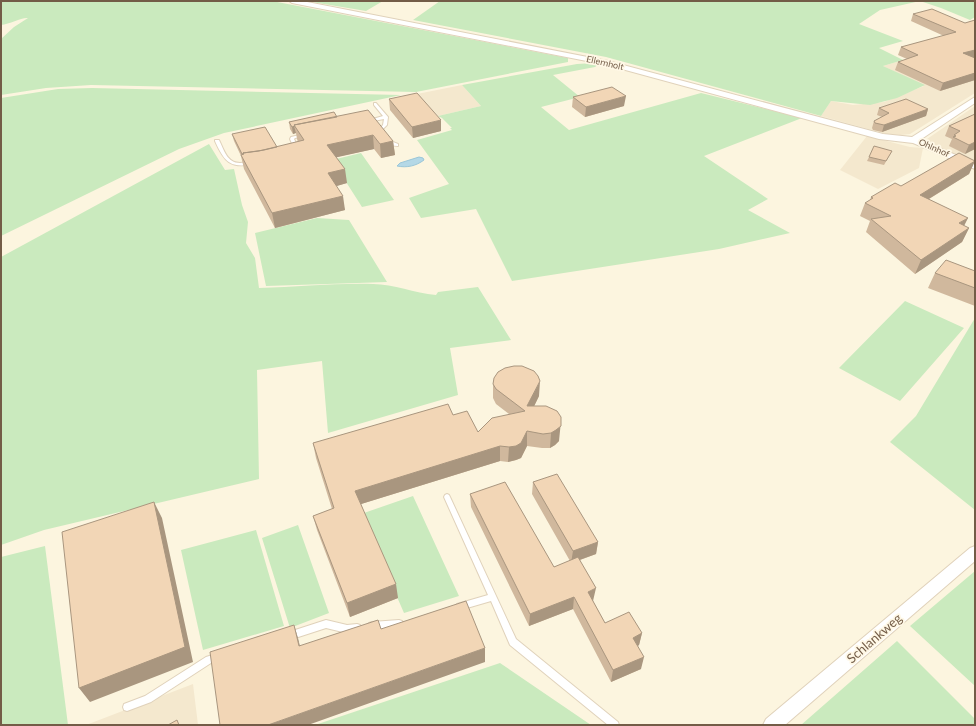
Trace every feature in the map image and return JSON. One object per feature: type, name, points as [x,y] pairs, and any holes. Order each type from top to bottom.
[{"type":"street","name":"Ellernholt","points":[[292,1],[606,64],[882,137],[914,140]]},
{"type":"street","points":[[914,140],[975,99]]},
{"type":"street","name":"Ohlnhof","points":[[914,140],[975,166]]},
{"type":"street","name":"Schlankweg","points":[[772,725],[975,552]]},
{"type":"lane","points":[[375,104],[386,117],[381,133],[387,141],[396,145]]},
{"type":"lane","points":[[362,122],[386,117]]},
{"type":"lane","points":[[291,154],[298,151],[292,139],[293,137],[308,134]]},
{"type":"lane","points":[[217,141],[226,160],[232,164],[239,165],[254,163]]},
{"type":"lane","points":[[447,496],[513,642],[615,725]]},
{"type":"lane","points":[[455,608],[493,596]]},
{"type":"lane","points":[[282,638],[326,624],[347,629],[395,625],[410,621]]},
{"type":"lane","points":[[127,707],[148,699],[209,660],[231,654]]},
{"type":"shaded area","points":[[903,60],[975,66],[975,93],[910,134],[887,134],[821,116],[831,101],[853,105],[884,102],[924,86],[883,66]]},
{"type":"shaded area","points":[[462,85],[481,106],[438,116],[417,94]]},
{"type":"shaded area","points":[[975,106],[975,163],[932,144],[927,139]]},
{"type":"shaded area","points":[[867,136],[910,147],[923,148],[919,168],[878,189],[840,170]]},
{"type":"shaded area","points":[[193,684],[198,725],[86,725]]},
{"type":"green space","points":[[1,1],[272,1],[568,58],[568,62],[416,92],[91,85],[46,88],[1,95],[1,39],[14,27],[28,18],[1,25]]},
{"type":"green space","points":[[306,1],[383,1],[366,11]]},
{"type":"green space","points":[[440,1],[920,1],[880,10],[859,24],[903,41],[879,48],[903,60],[883,66],[925,85],[897,98],[870,105],[831,101],[821,116],[606,57],[413,20]]},
{"type":"green space","points":[[920,1],[975,1],[975,17],[970,20]]},
{"type":"green space","points":[[577,64],[599,64],[595,67],[553,75],[580,97],[541,107],[569,130],[701,93],[802,118],[704,156],[768,199],[748,210],[790,233],[719,249],[512,281],[476,209],[421,218],[409,198],[449,184],[417,140],[452,130],[450,128],[452,128],[442,118],[438,116],[481,106],[462,85]]},
{"type":"green space","points":[[92,88],[401,95],[224,133],[179,149],[1,236],[1,98],[58,89]]},
{"type":"green space","points":[[209,144],[225,170],[234,169],[242,205],[248,222],[246,243],[255,258],[259,288],[344,284],[381,284],[436,295],[438,292],[478,287],[511,340],[450,348],[458,395],[328,433],[322,361],[257,370],[259,479],[44,530],[1,545],[1,257]]},
{"type":"green space","points":[[361,153],[394,200],[362,207],[332,160]]},
{"type":"green space","points":[[317,218],[349,220],[387,282],[266,286],[255,233]]},
{"type":"green space","points":[[905,301],[964,328],[900,401],[839,368]]},
{"type":"green space","points":[[975,318],[975,510],[890,442],[916,416]]},
{"type":"green space","points":[[413,496],[459,596],[404,613],[361,514]]},
{"type":"green space","points":[[298,525],[329,613],[290,628],[262,538]]},
{"type":"green space","points":[[256,530],[284,626],[203,650],[181,550]]},
{"type":"green space","points":[[45,546],[68,725],[1,725],[1,557]]},
{"type":"green space","points":[[975,571],[975,686],[910,626]]},
{"type":"green space","points":[[897,641],[975,719],[975,725],[801,725]]},
{"type":"green space","points":[[500,663],[591,725],[315,725]]},
{"type":"water","points":[[419,157],[423,158],[424,160],[418,164],[404,167],[397,166],[400,163]]},
{"type":"building","points":[[932,9],[965,23],[975,20],[975,50],[963,53],[975,58],[975,73],[943,83],[898,62],[918,55],[901,47],[956,32],[913,14]]},
{"type":"building","points":[[612,87],[626,96],[586,107],[573,97]]},
{"type":"building","points":[[417,93],[441,120],[412,127],[389,99]]},
{"type":"building","points":[[906,99],[928,109],[884,125],[875,123],[874,121],[889,113],[879,108]]},
{"type":"building","points":[[368,110],[393,141],[380,144],[373,135],[327,145],[345,169],[328,173],[343,196],[272,213],[241,155],[244,154],[243,153],[259,151],[304,140],[294,125]]},
{"type":"building","points":[[334,112],[337,117],[294,125],[295,126],[292,127],[289,122]]},
{"type":"building","points":[[975,114],[975,142],[969,145],[953,137],[960,131],[949,126]]},
{"type":"building","points":[[265,127],[277,147],[242,154],[232,134]]},
{"type":"building","points":[[874,146],[892,151],[886,161],[869,157]]},
{"type":"building","points":[[959,153],[975,161],[920,195],[968,218],[959,223],[969,228],[921,260],[871,219],[891,216],[865,203],[873,198],[871,197],[895,183],[901,186]]},
{"type":"building","points":[[946,260],[975,271],[975,288],[935,273]]},
{"type":"building","points":[[522,366],[534,371],[540,381],[527,406],[546,406],[557,411],[561,417],[561,426],[551,433],[543,434],[527,431],[521,443],[516,446],[500,446],[355,491],[396,584],[347,603],[313,516],[334,508],[313,443],[448,404],[453,415],[467,411],[478,432],[492,418],[525,411],[496,389],[493,384],[494,378],[498,372],[505,368]]},
{"type":"building","points":[[557,474],[598,542],[573,551],[533,482]]},
{"type":"building","points":[[505,482],[554,567],[578,557],[596,588],[588,592],[605,623],[629,612],[642,633],[633,638],[644,657],[613,670],[574,597],[530,614],[470,494]]},
{"type":"building","points":[[154,502],[185,647],[79,688],[62,532]]},
{"type":"building","points":[[466,601],[485,648],[268,725],[220,725],[210,652],[294,625],[299,646],[378,620],[381,629]]},
{"type":"building","points":[[177,720],[179,725],[168,725]]}]
